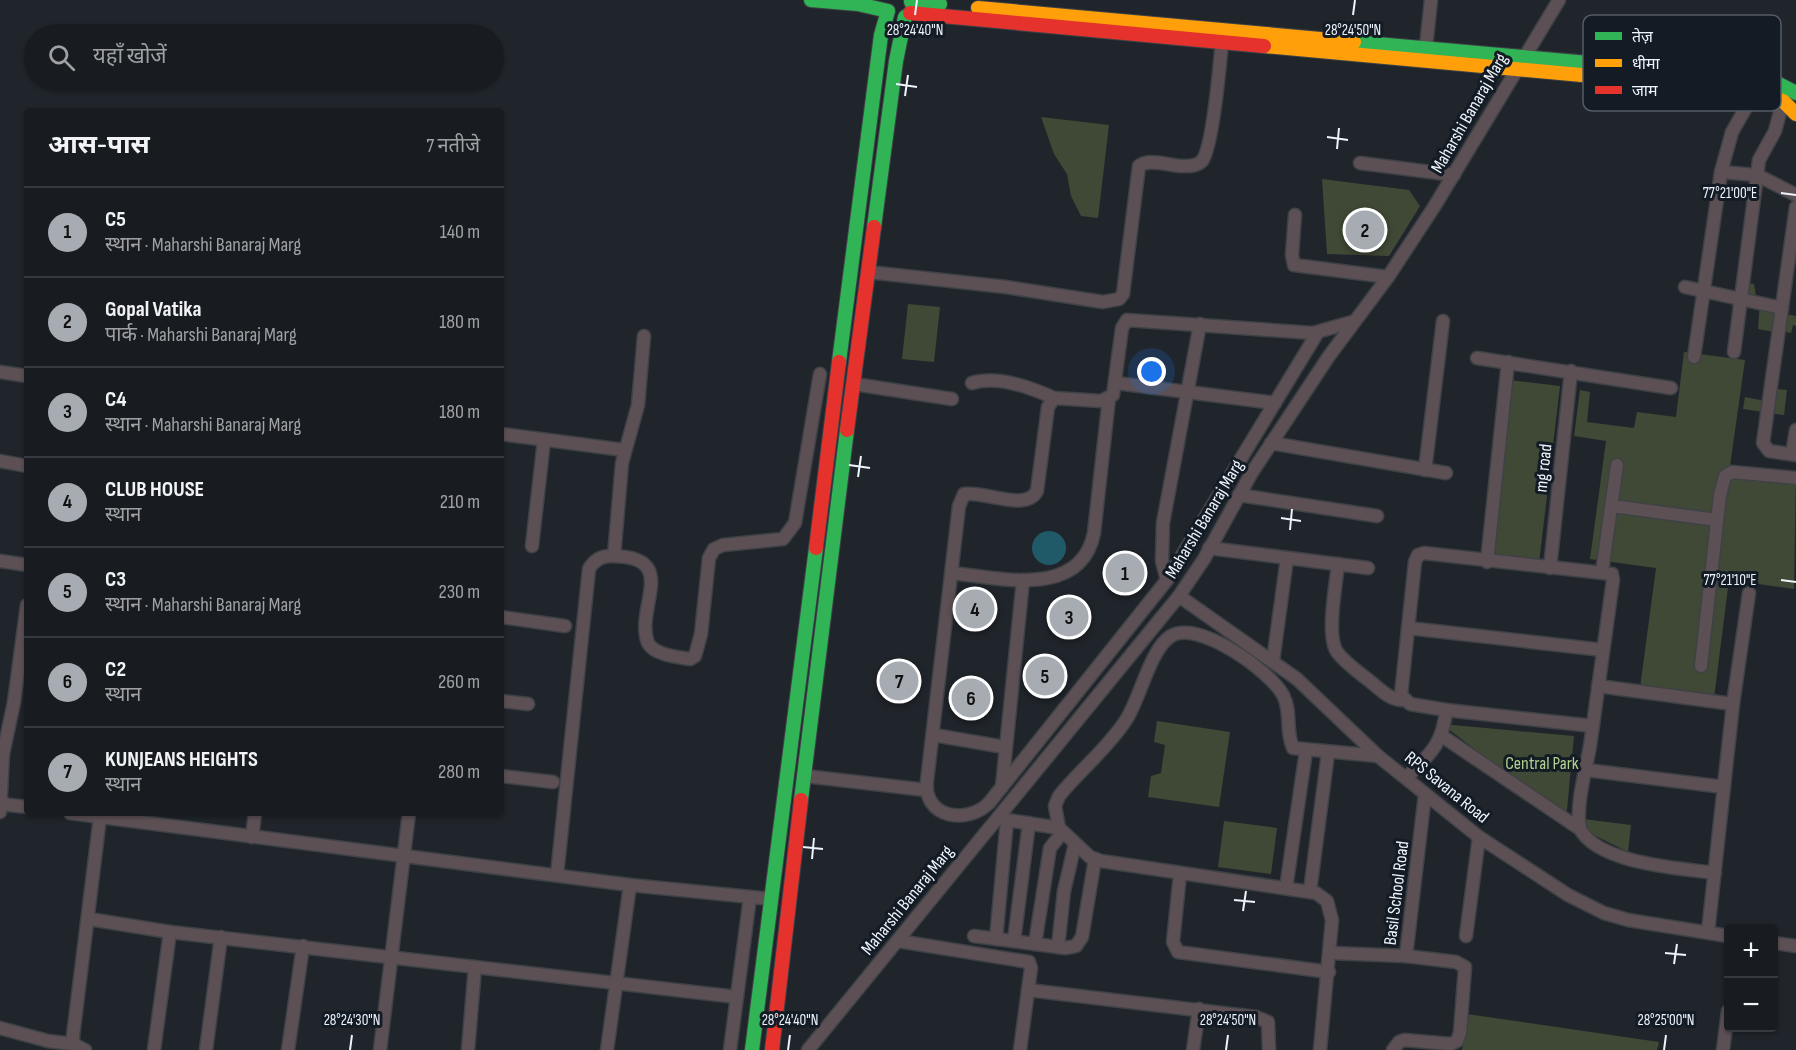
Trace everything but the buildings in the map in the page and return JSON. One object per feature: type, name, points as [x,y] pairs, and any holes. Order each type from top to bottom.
[{"type":"street","points":[[811,0],[888,6]]},
{"type":"street","points":[[1426,47],[1431,0]]},
{"type":"street","name":"Maharshi Banaraj Marg","points":[[808,1050],[1179,596],[1271,443],[1352,322],[1388,277],[1454,175],[1559,0]]},
{"type":"street","points":[[888,6],[896,18],[909,8],[1426,47],[1583,70]]},
{"type":"street","points":[[752,1050],[881,35],[888,6]]},
{"type":"street","points":[[909,8],[1222,41],[1583,66]]},
{"type":"street","points":[[772,1050],[868,272],[897,52],[909,8]]},
{"type":"street","points":[[868,272],[1006,287],[1103,302],[1119,299],[1123,294],[1139,166],[1152,162],[1193,166],[1201,162],[1206,150],[1211,123],[1222,41]]},
{"type":"street","points":[[1781,83],[1796,93]]},
{"type":"street","points":[[1783,101],[1796,114]]},
{"type":"street","points":[[1781,110],[1783,101]]},
{"type":"street","points":[[1694,357],[1721,172],[1732,132],[1744,111]]},
{"type":"street","points":[[1734,352],[1757,175],[1760,160],[1776,131],[1781,111]]},
{"type":"street","points":[[1360,163],[1454,175]]},
{"type":"street","points":[[1721,172],[1757,175],[1796,195]]},
{"type":"street","points":[[1796,207],[1763,443],[1769,451],[1794,454],[1796,430]]},
{"type":"street","points":[[1295,215],[1292,255],[1294,265],[1388,277]]},
{"type":"street","points":[[1685,287],[1782,308]]},
{"type":"street","points":[[952,573],[1036,580],[1068,571],[1081,562],[1089,550],[1094,532],[1110,398],[1116,383],[1122,328],[1127,320],[1318,332],[1352,322]]},
{"type":"street","points":[[1425,470],[1443,321]]},
{"type":"street","points":[[1167,580],[1162,561],[1163,524],[1200,324]]},
{"type":"street","points":[[1054,398],[1046,414],[1037,491],[1034,497],[1023,501],[973,493],[964,494],[959,506],[926,790],[927,798],[933,807],[943,812],[964,815],[984,809],[1167,580],[1318,332]]},
{"type":"street","points":[[614,556],[624,450],[638,405],[644,336]]},
{"type":"street","points":[[1477,358],[1671,388]]},
{"type":"street","points":[[1486,562],[1508,362]]},
{"type":"street","name":"mg road","points":[[1550,568],[1571,371]]},
{"type":"street","points":[[0,372],[24,375]]},
{"type":"street","points":[[557,875],[589,569],[599,558],[614,556],[635,559],[646,564],[651,572],[646,630],[652,649],[690,659],[695,656],[701,634],[709,558],[714,549],[723,545],[783,539],[790,534],[795,523],[820,374]]},
{"type":"street","points":[[972,383],[986,381],[1026,387],[1054,398],[1101,401],[1110,398]]},
{"type":"street","points":[[1116,383],[1275,403]]},
{"type":"street","points":[[854,384],[952,399]]},
{"type":"street","points":[[504,434],[624,450]]},
{"type":"street","points":[[531,546],[544,440]]},
{"type":"street","points":[[1271,443],[1446,473]]},
{"type":"street","points":[[0,461],[24,465]]},
{"type":"street","points":[[1602,572],[1617,465]]},
{"type":"street","points":[[1701,666],[1723,481],[1729,473],[1796,478]]},
{"type":"street","points":[[1239,495],[1377,516]]},
{"type":"street","points":[[1612,506],[1717,520]]},
{"type":"street","points":[[1209,548],[1368,568]]},
{"type":"street","points":[[1404,700],[1401,695],[1415,562],[1418,555],[1424,553],[1486,562],[1612,574],[1579,817],[1580,830]]},
{"type":"street","points":[[1273,662],[1287,558]]},
{"type":"street","points":[[0,561],[24,565]]},
{"type":"street","points":[[1338,564],[1332,628],[1334,647],[1345,661],[1388,696],[1410,704],[1446,711],[1593,726]]},
{"type":"street","points":[[1002,787],[1004,747],[1023,580]]},
{"type":"street","points":[[1708,932],[1733,704],[1749,593]]},
{"type":"street","name":"RPS Savana Road","points":[[1179,596],[1296,679],[1378,756],[1479,837],[1568,895],[1604,913],[1648,923],[1724,935]]},
{"type":"street","points":[[504,617],[565,626]]},
{"type":"street","points":[[24,627],[14,702],[3,754],[1,808],[24,807]]},
{"type":"street","points":[[1408,628],[1603,650]]},
{"type":"street","points":[[1035,944],[1050,848],[1061,830],[1055,806],[1059,796],[1126,720],[1162,643],[1174,634],[1199,635],[1214,642],[1246,660],[1275,683],[1289,709],[1293,748],[1378,756]]},
{"type":"street","points":[[1598,686],[1733,704]]},
{"type":"street","points":[[504,701],[528,704]]},
{"type":"street","points":[[14,702],[24,703]]},
{"type":"street","points":[[1406,778],[1442,736],[1446,711]]},
{"type":"street","points":[[934,735],[1004,747]]},
{"type":"street","points":[[1442,736],[1580,830],[1586,838],[1599,847],[1628,859],[1715,873]]},
{"type":"street","points":[[1286,888],[1306,751]]},
{"type":"street","points":[[1310,891],[1328,753]]},
{"type":"street","points":[[1586,770],[1724,787]]},
{"type":"street","points":[[504,776],[553,782]]},
{"type":"street","points":[[805,776],[926,790]]},
{"type":"street","name":"Basil School Road","points":[[1331,953],[1406,956],[1425,794]]},
{"type":"street","points":[[92,816],[630,885],[771,899]]},
{"type":"street","points":[[252,837],[255,816]]},
{"type":"street","points":[[380,1050],[409,816]]},
{"type":"street","points":[[0,1028],[79,1047],[100,817]]},
{"type":"street","points":[[996,939],[1007,820],[1061,830],[1095,859],[1180,874],[1310,891],[1327,901],[1332,920],[1331,953],[1320,1050]]},
{"type":"street","points":[[1014,941],[1029,823]]},
{"type":"street","points":[[1466,936],[1479,837]]},
{"type":"street","points":[[1058,947],[1066,882],[1076,844]]},
{"type":"street","points":[[974,936],[1058,947],[1076,946],[1082,937],[1095,859]]},
{"type":"street","points":[[1180,874],[1173,942],[1178,952],[1329,972]]},
{"type":"street","points":[[607,1050],[630,885]]},
{"type":"street","points":[[730,1050],[750,897]]},
{"type":"street","points":[[89,919],[170,932],[737,997]]},
{"type":"street","points":[[154,1050],[170,932]]},
{"type":"street","points":[[206,1050],[221,937]]},
{"type":"street","points":[[897,941],[1025,959],[1031,968],[1020,1050]]},
{"type":"street","points":[[1778,944],[1796,946]]},
{"type":"street","points":[[288,1050],[303,946]]},
{"type":"street","points":[[1393,1050],[1399,1042],[1404,1040],[1451,1044],[1457,1041],[1460,1033],[1465,967],[1456,962],[1406,956]]},
{"type":"street","points":[[468,1050],[475,967]]},
{"type":"street","points":[[1028,990],[1199,1009],[1263,1019],[1268,1022],[1270,1030],[1269,1050]]},
{"type":"street","points":[[1193,1050],[1199,1009]]},
{"type":"street","points":[[1723,1050],[1725,1032]]},
{"type":"green space","points":[[1041,117],[1109,125],[1098,218],[1081,216],[1071,196],[1067,174],[1054,154]]},
{"type":"green space","points":[[1322,179],[1409,190],[1420,206],[1389,256],[1327,254]]},
{"type":"green space","points":[[1746,283],[1754,284],[1756,296],[1779,302],[1774,332],[1758,329],[1760,301],[1738,308],[1732,307],[1735,289]]},
{"type":"green space","points":[[908,304],[940,307],[934,362],[902,359]]},
{"type":"green space","points":[[1780,313],[1796,316],[1796,326],[1793,325],[1791,333],[1777,330]]},
{"type":"green space","points":[[1684,352],[1745,360],[1730,466],[1796,475],[1794,589],[1729,580],[1714,698],[1640,688],[1656,568],[1590,559],[1606,441],[1574,436],[1580,390],[1590,392],[1587,422],[1634,428],[1637,412],[1676,417]]},
{"type":"green space","points":[[1508,380],[1560,386],[1539,563],[1488,557]]},
{"type":"green space","points":[[1769,388],[1787,390],[1784,415],[1766,413]]},
{"type":"green space","points":[[1745,397],[1765,401],[1763,412],[1743,409]]},
{"type":"green space","points":[[1157,721],[1230,732],[1219,807],[1148,797],[1151,776],[1161,773],[1165,745],[1154,742]]},
{"type":"green space","name":"Central Park","points":[[1442,724],[1574,736],[1566,820]]},
{"type":"green space","points":[[1583,819],[1631,825],[1628,852],[1582,829]]},
{"type":"green space","points":[[1224,821],[1277,828],[1271,874],[1218,867]]},
{"type":"green space","points":[[1467,1014],[1659,1042],[1657,1050],[1462,1050]]},
{"type":"water","points":[[1049,531],[1061,536],[1066,548],[1061,560],[1049,565],[1037,560],[1032,548],[1037,536]]},
{"type":"traffic: fast","points":[[811,0],[858,4],[888,11],[881,35],[839,362]]},
{"type":"traffic: fast","points":[[911,2],[940,4]]},
{"type":"traffic: fast","points":[[874,227],[896,61],[905,17]]},
{"type":"traffic: fast","points":[[1354,42],[1583,62]]},
{"type":"traffic: fast","points":[[1781,85],[1796,93]]},
{"type":"traffic: fast","points":[[801,800],[847,430]]},
{"type":"traffic: fast","points":[[752,1050],[816,548]]},
{"type":"traffic: slow","points":[[978,8],[1354,42]]},
{"type":"traffic: slow","points":[[1264,46],[1583,75]]},
{"type":"traffic: slow","points":[[1781,100],[1796,114]]},
{"type":"traffic: jam","points":[[910,13],[1264,46]]},
{"type":"traffic: jam","points":[[847,430],[874,227]]},
{"type":"traffic: jam","points":[[816,548],[839,362]]},
{"type":"traffic: jam","points":[[772,1050],[801,800]]},
{"type":"place","name":"Gopal Vatika","points":[[1365,230]]},
{"type":"place","name":"C5","points":[[1125,573]]},
{"type":"place","name":"CLUB HOUSE","points":[[975,609]]},
{"type":"place","name":"C4","points":[[1069,617]]},
{"type":"place","name":"C3","points":[[1045,676]]},
{"type":"place","name":"KUNJEANS HEIGHTS","points":[[899,681]]},
{"type":"place","name":"C2","points":[[971,698]]}]
